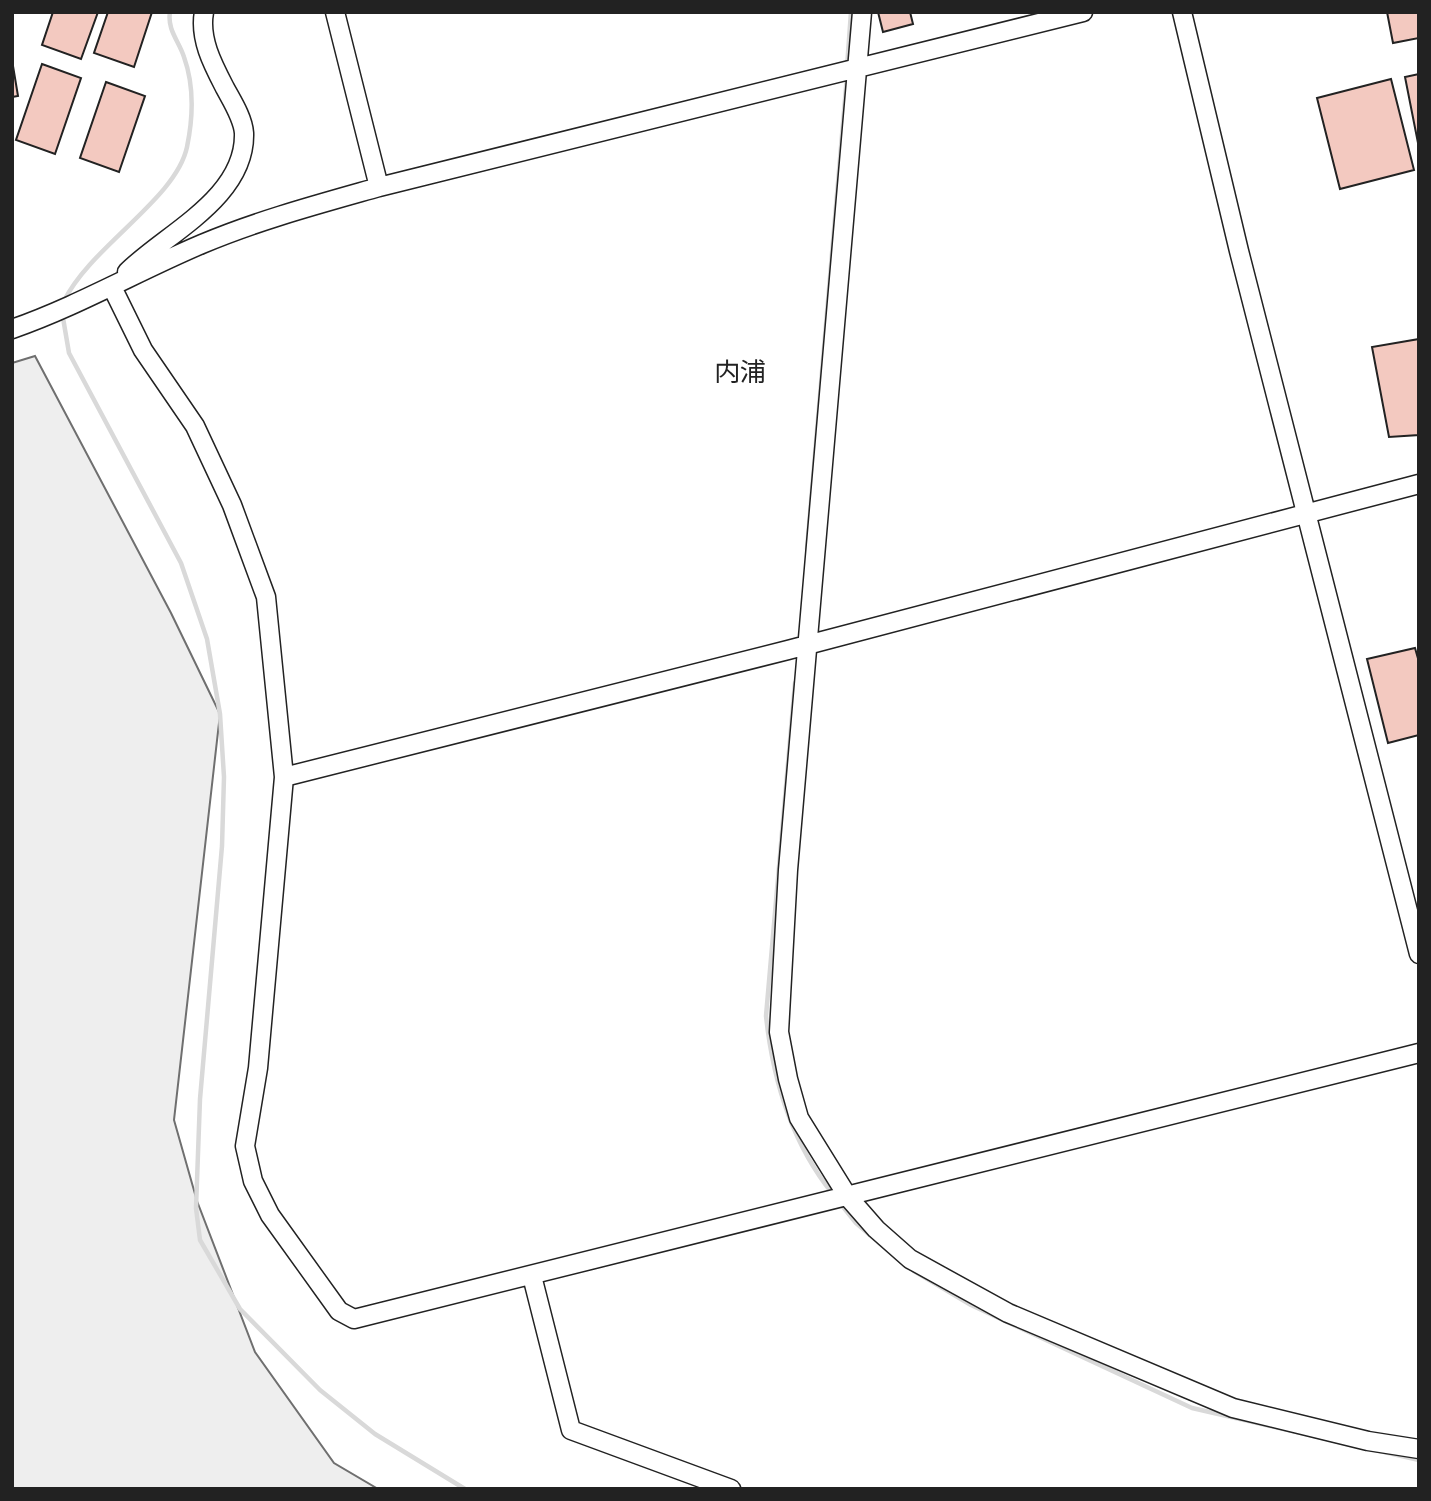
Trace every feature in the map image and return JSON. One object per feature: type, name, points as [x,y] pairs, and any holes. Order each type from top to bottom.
[{"type":"street","points":[[112,287],[130,269],[200,214],[226,182],[242,152],[244,131],[205,44],[202,25],[204,12]]},
{"type":"street","points":[[335,12],[379,187]]},
{"type":"street","points":[[862,12],[860,67],[788,870],[779,1032],[799,1118],[848,1197],[876,1229],[910,1259],[1008,1313],[1233,1408],[1368,1441],[1419,1449]]},
{"type":"street","points":[[12,329],[112,287],[201,244],[379,187],[1083,12]]},
{"type":"street","points":[[1182,12],[1306,514],[1419,954]]},
{"type":"street","points":[[112,287],[143,350],[195,426],[248,545],[268,611],[284,777],[259,1055],[245,1146],[253,1181],[270,1215],[339,1311],[354,1319],[1419,1053]]},
{"type":"street","points":[[284,777],[788,650],[1419,484]]},
{"type":"street","points":[[532,1276],[571,1430],[731,1489]]},
{"type":"shaded area","points":[[35,356],[171,613],[220,714],[174,1120],[197,1201],[255,1352],[334,1463],[378,1489],[12,1489],[12,363]]},
{"type":"building","points":[[53,12],[98,12],[81,59],[42,45]]},
{"type":"building","points":[[108,12],[152,12],[134,67],[94,53]]},
{"type":"building","points":[[878,12],[910,12],[913,24],[883,32]]},
{"type":"building","points":[[1387,12],[1419,12],[1419,38],[1393,43]]},
{"type":"building","points":[[12,60],[18,96],[12,97]]},
{"type":"building","points":[[42,64],[81,78],[55,154],[16,140]]},
{"type":"building","points":[[1419,74],[1419,148],[1405,77]]},
{"type":"building","points":[[1391,79],[1414,170],[1340,189],[1317,98]]},
{"type":"building","points":[[106,82],[145,96],[119,172],[80,158]]},
{"type":"building","points":[[1419,339],[1419,435],[1389,437],[1372,347]]},
{"type":"building","points":[[1415,648],[1419,662],[1419,735],[1388,743],[1367,659]]},
{"type":"waterway","points":[[64,301],[93,261],[167,185],[180,166],[187,147],[191,113],[190,79],[172,30],[170,12]]},
{"type":"waterway","points":[[847,67],[851,12]]},
{"type":"waterway","points":[[807,549],[847,76]]},
{"type":"waterway","points":[[62,312],[69,353],[181,563],[207,639],[220,714],[224,777],[222,846],[200,1099],[196,1208],[200,1240],[240,1309],[320,1390],[375,1434],[465,1489]]},
{"type":"waterway","points":[[795,683],[766,1016],[774,1064],[786,1110],[805,1153],[832,1193]]},
{"type":"waterway","points":[[840,1203],[856,1223],[907,1267]]},
{"type":"waterway","points":[[914,1271],[971,1305],[1192,1408],[1419,1460]]},
{"type":"district","name":"内浦","points":[[740,372]]}]
